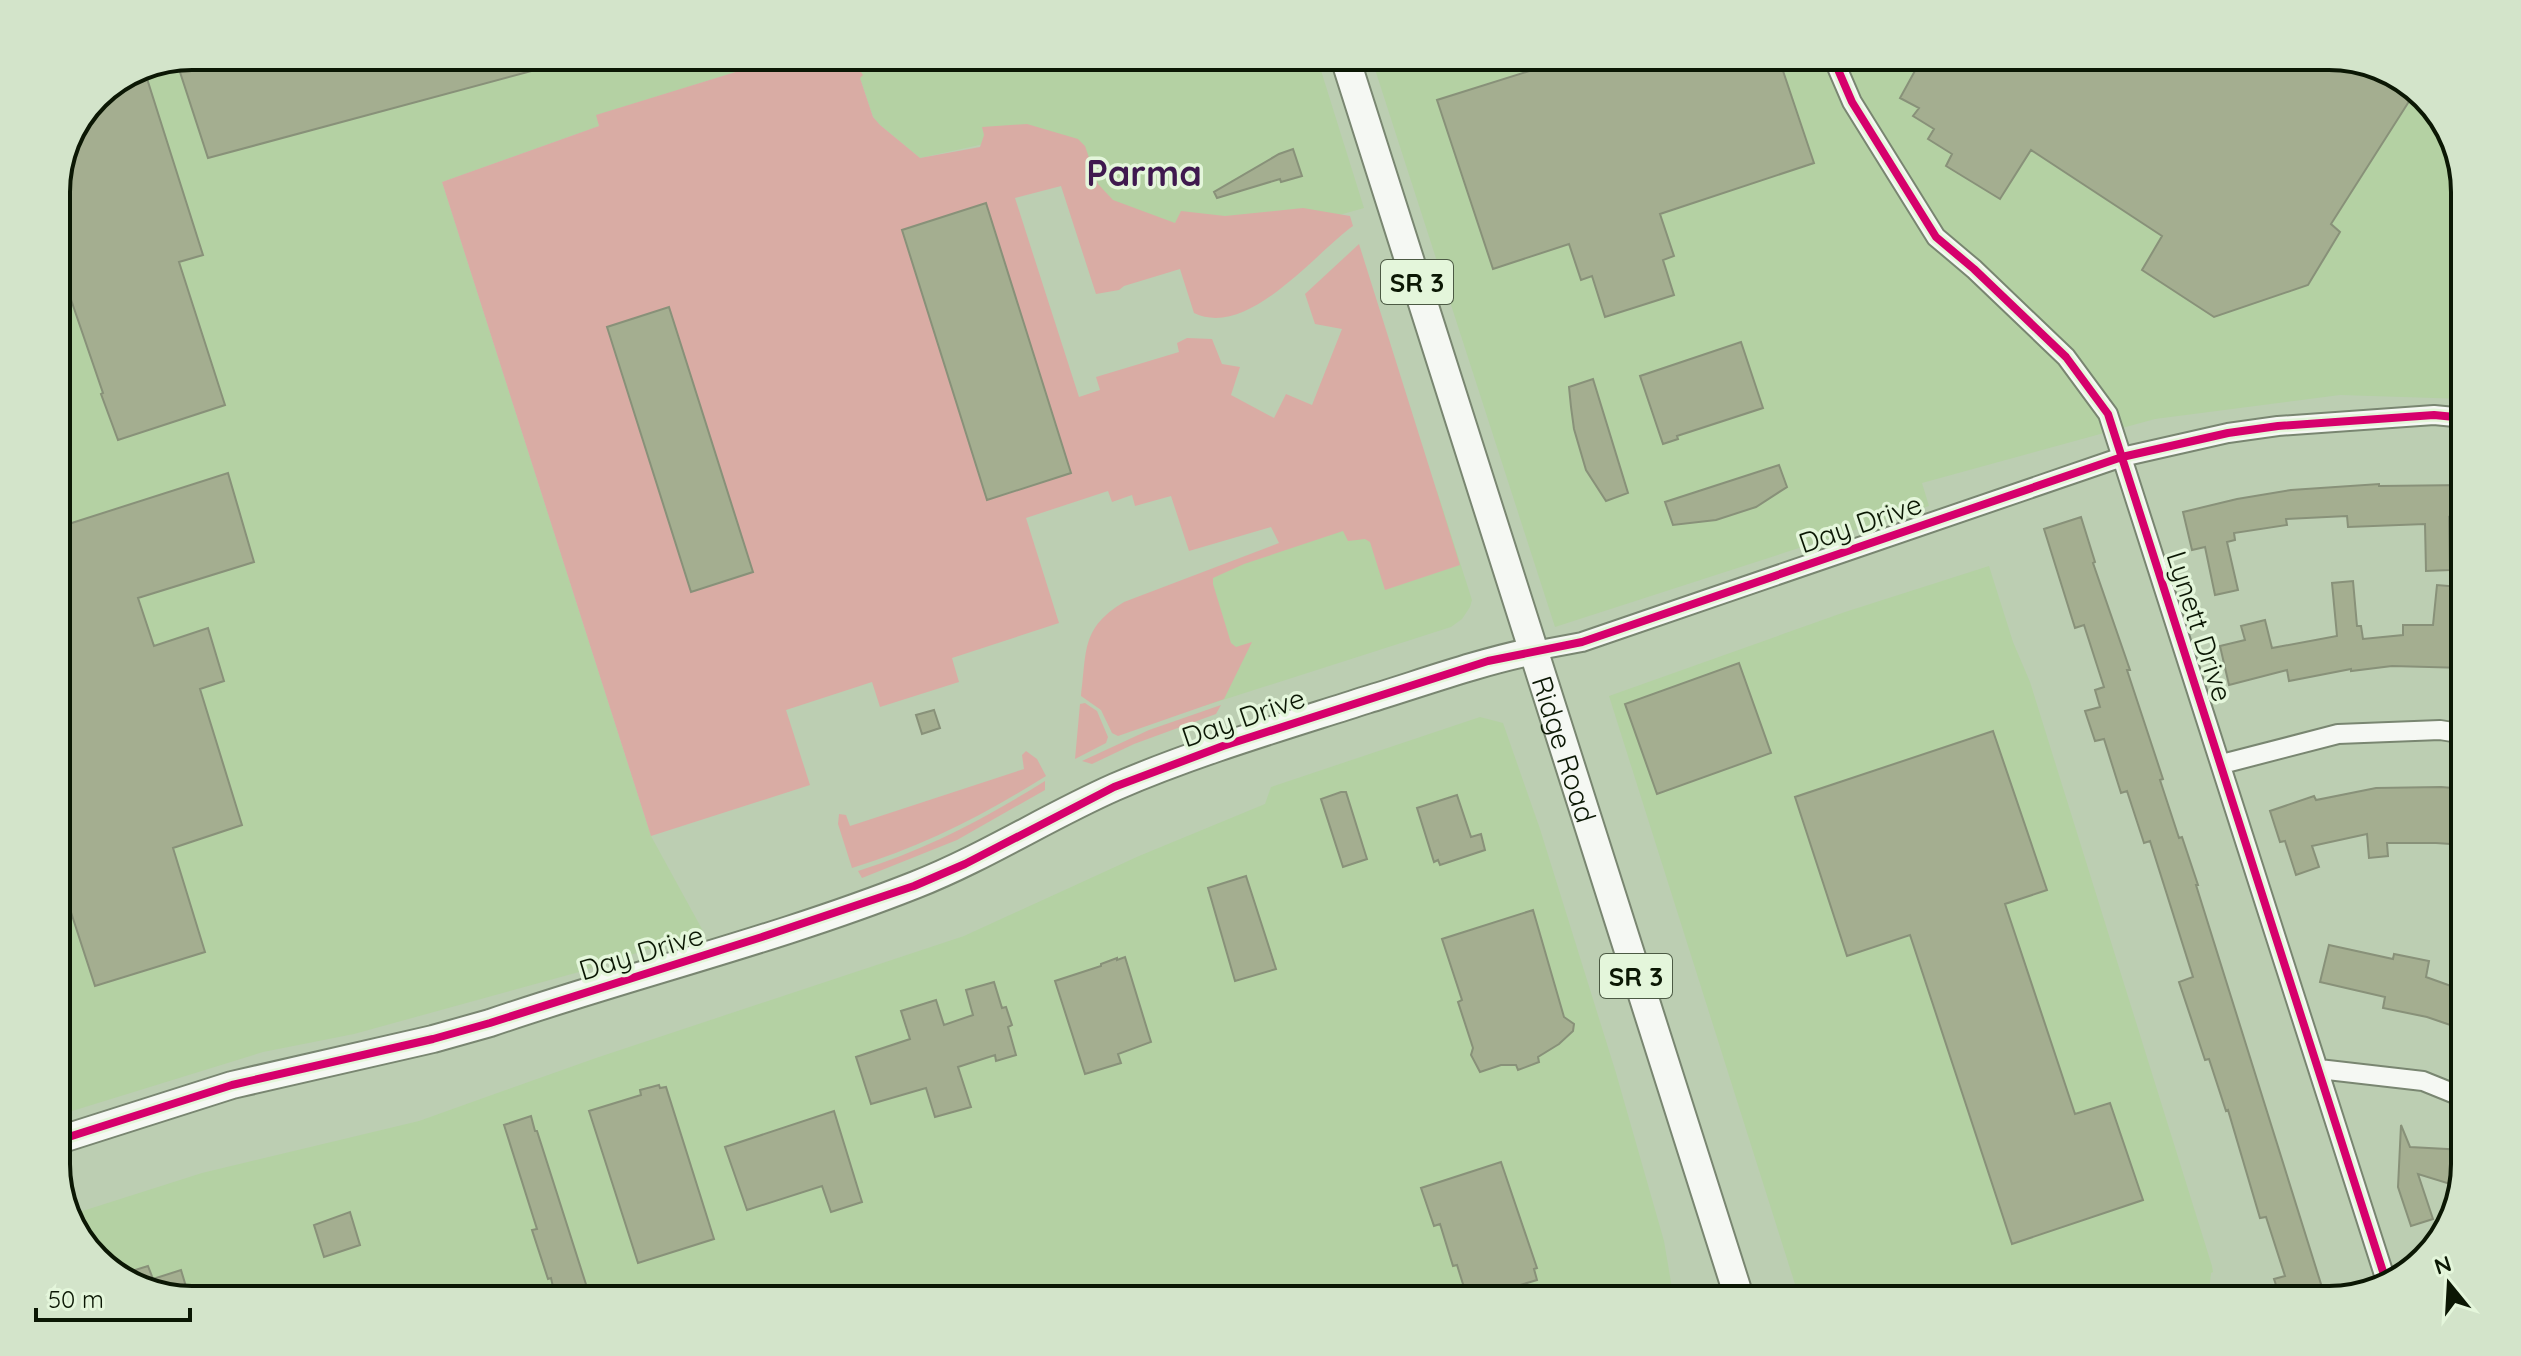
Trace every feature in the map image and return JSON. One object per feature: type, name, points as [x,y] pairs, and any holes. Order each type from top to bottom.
[{"type":"main road","name":"Ridge Road","points":[[1349,70],[1735,1286]]},
{"type":"street","name":"Lynett Drive","points":[[1838,70],[1852,102],[1936,237],[2066,357],[2108,414],[2384,1273]]},
{"type":"street","name":"Day Drive","points":[[70,1137],[232,1085],[475,1027],[843,910],[914,886],[965,864],[1083,802],[1223,746],[1488,661],[1582,642],[2122,457],[2228,433],[2278,426],[2434,415],[2451,417]]},
{"type":"street","points":[[2222,764],[2338,734],[2451,732]]},
{"type":"street","points":[[2319,1069],[2423,1081],[2451,1092]]},
{"type":"shaded area","points":[[742,70],[597,115],[599,126],[442,182],[651,836],[703,931],[579,972],[354,1034],[263,1052],[70,1112],[70,184],[75,156],[121,93],[145,79],[168,72]]},
{"type":"shaded area","points":[[742,70],[860,70],[873,117],[920,158],[980,147],[984,135],[982,127],[1027,124],[1078,139],[1085,146],[1098,184],[1113,200],[1175,223],[1181,211],[1225,216],[1303,208],[1350,216],[1353,226],[1279,290],[1236,314],[1215,318],[1194,313],[1180,269],[1119,290],[1096,294],[1061,186],[1015,198],[1079,397],[1100,390],[1096,377],[1179,352],[1177,343],[1187,338],[1212,339],[1222,364],[1240,367],[1231,395],[1274,418],[1286,394],[1312,405],[1342,329],[1315,324],[1305,294],[1359,244],[1460,565],[1385,590],[1370,542],[1365,539],[1348,541],[1343,531],[1244,564],[1213,578],[1231,643],[1236,647],[1252,642],[1224,699],[1118,736],[1112,733],[1101,710],[1081,696],[1086,653],[1093,631],[1100,621],[1124,602],[1279,543],[1271,527],[1189,551],[1171,496],[1135,506],[1132,495],[1112,502],[1108,491],[1026,518],[1059,623],[952,658],[959,682],[880,707],[872,682],[786,710],[810,785],[651,836],[442,182],[599,126],[596,115]]},
{"type":"shaded area","points":[[857,70],[1321,70],[1364,208],[1219,249],[1145,239],[1007,139],[920,158],[873,117]]},
{"type":"shaded area","points":[[1375,70],[2329,70],[2368,76],[2397,90],[2431,124],[2445,153],[2451,184],[2451,399],[2340,395],[2155,419],[1922,483],[1929,506],[1555,627]]},
{"type":"shaded area","points":[[1437,491],[1472,600],[1462,619],[1451,627],[1204,706],[1160,589]]},
{"type":"shaded area","points":[[1989,566],[2013,642],[2030,682],[2212,1266],[2210,1286],[1796,1286],[1609,696],[1845,612]]},
{"type":"shaded area","points":[[1085,703],[1097,711],[1108,737],[1106,743],[1075,759],[1080,704]]},
{"type":"shaded area","points":[[1221,705],[1216,714],[1134,744],[1092,764],[1082,761],[1149,730]]},
{"type":"shaded area","points":[[1480,717],[1503,723],[1540,829],[1616,1073],[1664,1241],[1672,1286],[192,1286],[153,1280],[124,1266],[100,1245],[80,1212],[202,1173],[419,1121],[596,1058],[964,936],[1139,856],[1265,804],[1271,787]]},
{"type":"shaded area","points":[[1026,751],[1037,759],[1046,776],[952,829],[852,868],[838,824],[839,814],[846,815],[850,826],[1024,769],[1022,755]]},
{"type":"shaded area","points":[[1045,781],[1045,790],[957,840],[862,878],[858,871],[954,832]]},
{"type":"building","points":[[535,70],[208,158],[180,71]]},
{"type":"building","points":[[1532,70],[1783,70],[1814,163],[1660,214],[1674,256],[1663,260],[1674,295],[1605,317],[1592,276],[1581,280],[1569,244],[1493,269],[1437,100]]},
{"type":"building","points":[[1915,70],[2329,70],[2368,76],[2410,100],[2331,224],[2340,232],[2308,285],[2214,317],[2142,270],[2162,236],[2031,150],[2000,199],[1946,166],[1952,154],[1928,139],[1934,129],[1913,116],[1919,108],[1900,98]]},
{"type":"building","points":[[147,78],[203,255],[179,262],[225,405],[118,440],[70,297],[70,184],[79,145],[90,124],[124,90]]},
{"type":"building","points":[[1293,149],[1302,176],[1281,182],[1280,179],[1217,198],[1214,192]]},
{"type":"building","points":[[986,203],[1071,473],[987,500],[902,230]]},
{"type":"building","points":[[669,307],[753,572],[691,592],[607,327]]},
{"type":"building","points":[[1741,342],[1763,408],[1677,436],[1678,439],[1663,444],[1640,376]]},
{"type":"building","points":[[1593,379],[1628,493],[1606,501],[1586,470],[1571,407],[1569,387]]},
{"type":"building","points":[[1779,465],[1787,487],[1756,507],[1716,520],[1673,525],[1665,502]]},
{"type":"building","points":[[228,473],[254,562],[138,598],[154,646],[208,628],[224,681],[200,689],[242,825],[173,848],[205,952],[95,986],[70,909],[70,524]]},
{"type":"building","points":[[2379,484],[2451,485],[2450,570],[2426,571],[2425,524],[2348,527],[2347,516],[2286,519],[2287,525],[2234,533],[2235,540],[2227,542],[2238,590],[2215,595],[2205,547],[2192,550],[2183,512],[2291,490]]},
{"type":"building","points":[[2081,517],[2163,779],[2160,780],[2198,885],[2322,1286],[2276,1286],[2274,1279],[2285,1276],[2266,1217],[2260,1218],[2228,1110],[2209,1059],[2205,1060],[2179,982],[2193,977],[2150,841],[2144,843],[2127,791],[2121,793],[2104,739],[2095,741],[2085,711],[2100,707],[2095,690],[2104,687],[2084,625],[2075,628],[2044,529]]},
{"type":"building","points":[[2353,581],[2357,626],[2361,626],[2363,639],[2403,635],[2403,625],[2433,625],[2437,585],[2451,586],[2451,668],[2392,666],[2351,669],[2289,681],[2287,670],[2229,685],[2220,646],[2245,640],[2241,626],[2265,620],[2272,648],[2337,636],[2332,583]]},
{"type":"building","points":[[1739,663],[1771,753],[1657,794],[1625,704]]},
{"type":"building","points":[[934,710],[940,728],[922,734],[916,715]]},
{"type":"building","points":[[1993,731],[2047,890],[2005,904],[2075,1114],[2110,1103],[2143,1200],[2012,1244],[1910,935],[1847,956],[1795,797]]},
{"type":"building","points":[[2376,788],[2451,788],[2451,844],[2387,843],[2388,856],[2369,858],[2367,834],[2312,846],[2319,867],[2296,875],[2285,841],[2280,842],[2270,811],[2314,796],[2316,800]]},
{"type":"building","points":[[1346,792],[1367,859],[1343,867],[1321,799]]},
{"type":"building","points":[[1457,795],[1471,837],[1481,834],[1485,850],[1440,865],[1438,860],[1434,862],[1417,808]]},
{"type":"building","points":[[1246,876],[1276,969],[1235,981],[1208,888]]},
{"type":"building","points":[[1533,910],[1564,1017],[1574,1024],[1573,1031],[1538,1057],[1539,1062],[1518,1070],[1516,1065],[1501,1065],[1480,1072],[1471,1055],[1473,1048],[1458,1002],[1462,1000],[1442,939]]},
{"type":"building","points":[[2329,945],[2393,959],[2394,954],[2429,961],[2426,977],[2451,986],[2451,1025],[2383,1008],[2385,997],[2320,982]]},
{"type":"building","points":[[1125,957],[1151,1042],[1118,1054],[1121,1063],[1085,1074],[1055,981]]},
{"type":"building","points":[[994,982],[1002,1008],[1006,1007],[1012,1025],[1008,1027],[1016,1055],[996,1061],[995,1055],[958,1067],[971,1107],[935,1117],[926,1088],[871,1104],[856,1057],[910,1039],[901,1011],[936,1000],[944,1025],[973,1015],[966,990]]},
{"type":"building","points":[[659,1085],[660,1088],[666,1087],[714,1239],[638,1263],[589,1111],[641,1095],[640,1090]]},
{"type":"building","points":[[834,1111],[862,1202],[831,1212],[822,1186],[747,1210],[725,1147]]},
{"type":"building","points":[[531,1116],[587,1286],[553,1286],[551,1278],[548,1279],[532,1230],[537,1229],[504,1125]]},
{"type":"building","points":[[2401,1125],[2410,1147],[2451,1149],[2449,1184],[2418,1174],[2433,1219],[2411,1226],[2398,1187]]},
{"type":"building","points":[[1501,1162],[1537,1268],[1534,1269],[1537,1280],[1517,1286],[1464,1286],[1457,1265],[1453,1266],[1440,1224],[1434,1226],[1421,1188]]},
{"type":"building","points":[[350,1212],[360,1245],[324,1257],[314,1225]]},
{"type":"building","points":[[148,1266],[153,1279],[181,1270],[186,1285],[153,1280],[133,1271]]},
{"type":"cycle path","points":[[1838,70],[1852,102],[1936,237],[2066,357],[2108,414],[2384,1273]]},
{"type":"cycle path","points":[[70,1137],[232,1085],[490,1023],[762,937],[914,886],[965,864],[1114,787],[1223,746],[1488,661],[1582,642],[2122,457],[2228,433],[2278,426],[2434,415],[2451,417]]},
{"type":"district","name":"Parma","points":[[1144,172]]}]
